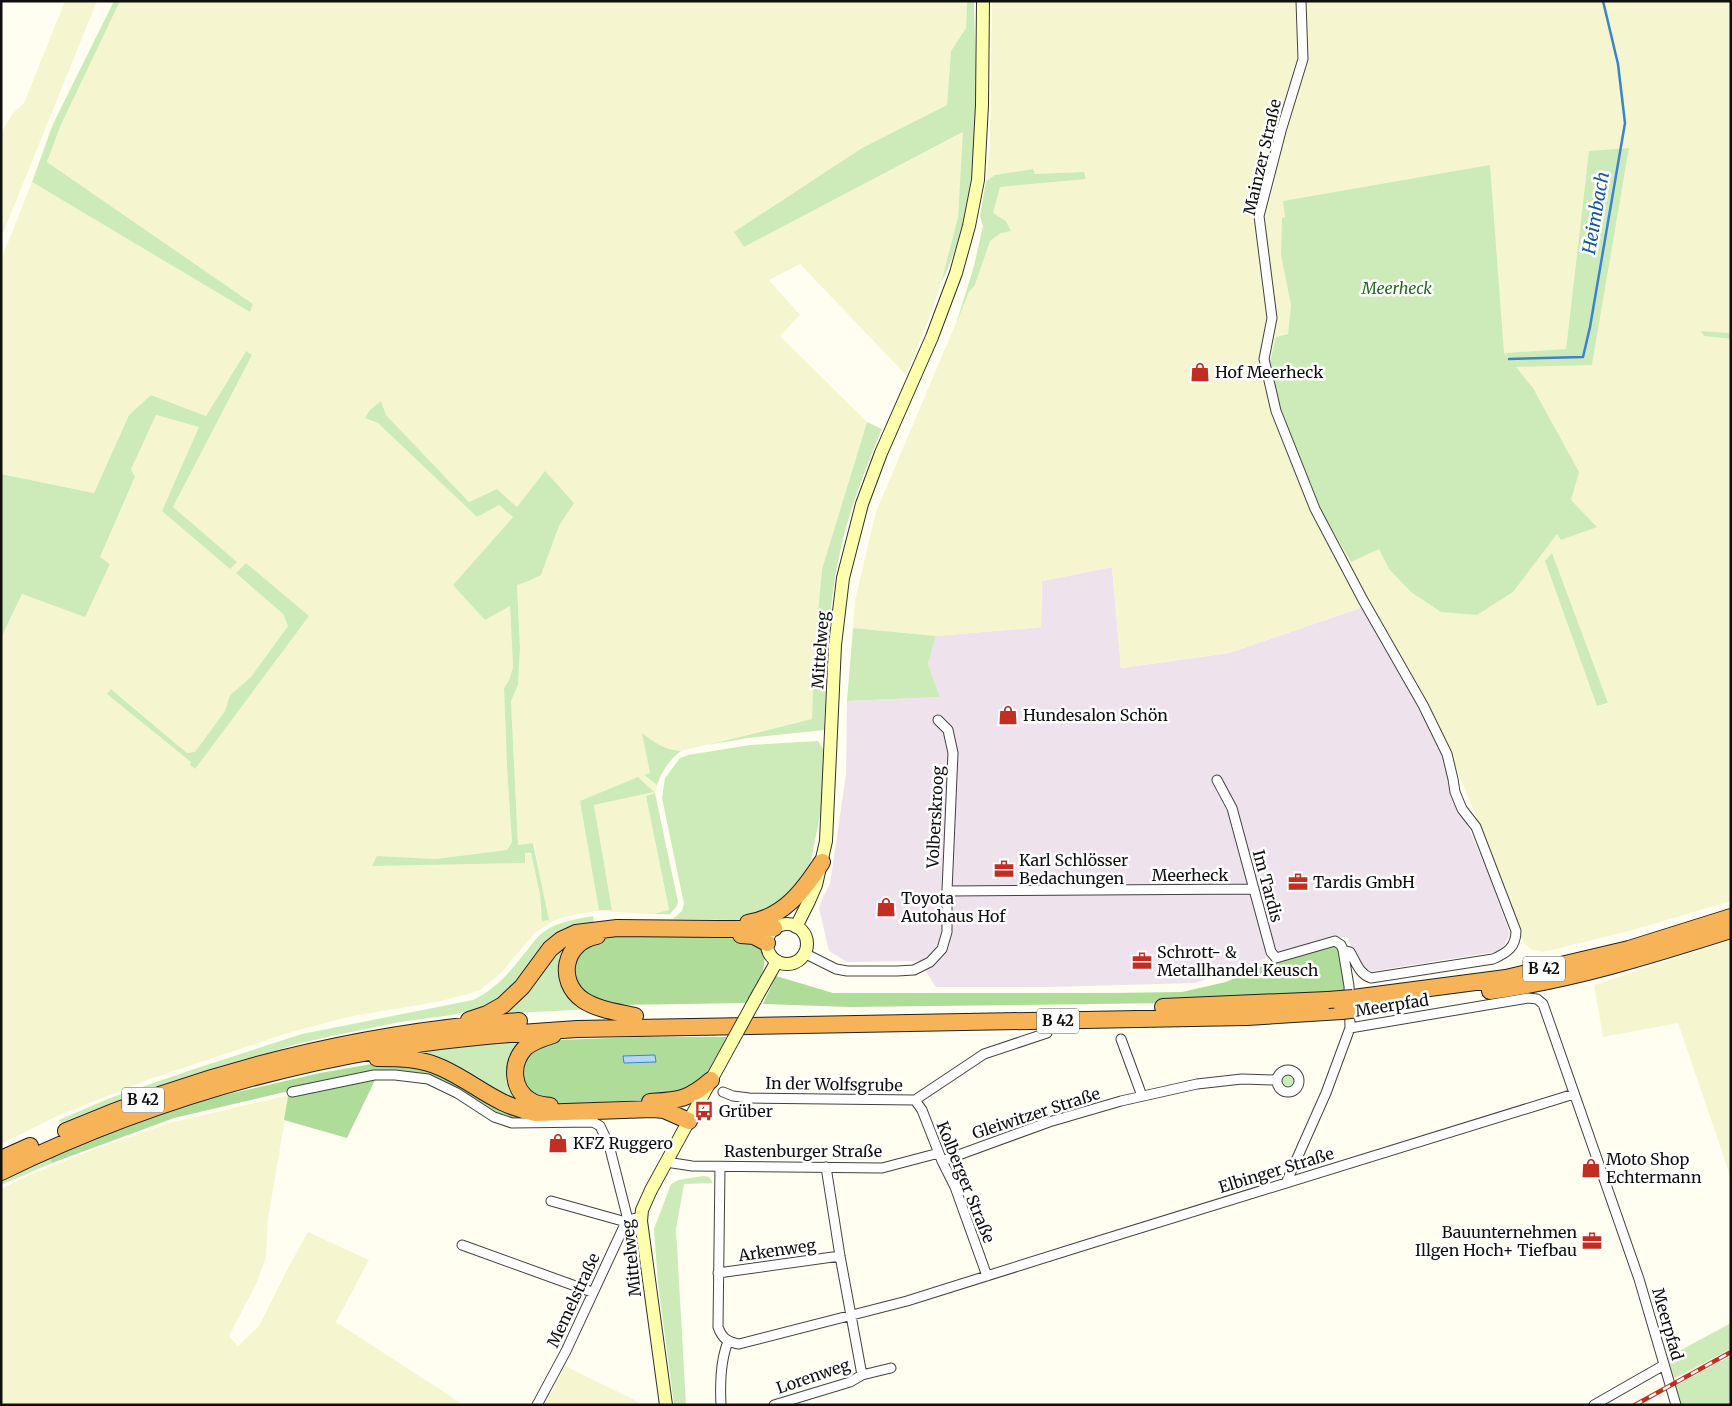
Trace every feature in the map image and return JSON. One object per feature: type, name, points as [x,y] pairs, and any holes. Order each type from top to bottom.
[{"type":"highway","points":[[717,929],[728,925],[758,921],[782,910],[797,896],[822,862]]},
{"type":"highway","name":"B 42","points":[[1,1172],[76,1139],[172,1102],[263,1075],[343,1057],[439,1041],[499,1034],[577,1029],[764,1024],[1227,1017],[1342,1011],[1356,1003],[1506,978],[1629,949],[1731,918]]},
{"type":"highway","points":[[435,1030],[479,1017],[502,1005],[522,987],[550,949],[576,933],[617,928],[774,928]]},
{"type":"highway","name":"B 42","points":[[1,1159],[125,1107],[218,1076],[340,1046],[435,1030],[515,1022],[635,1016],[1103,1009],[1253,1005],[1328,1000],[1356,1003],[1513,988],[1630,962],[1731,930]]},
{"type":"highway","points":[[635,1016],[591,1004],[584,1001],[574,992],[568,981],[566,968],[569,956],[578,944],[592,937],[625,933],[747,935],[754,936],[767,943]]},
{"type":"highway","points":[[577,1029],[535,1042],[526,1047],[520,1055],[516,1063],[515,1078],[517,1085],[527,1098],[539,1105],[550,1106],[674,1100],[691,1095],[711,1080]]},
{"type":"highway","points":[[343,1057],[419,1060],[449,1071],[500,1102],[513,1108],[530,1112],[653,1109],[691,1116]]},
{"type":"highway","points":[[674,1100],[684,1103],[691,1116]]},
{"type":"main road","name":"Mittelweg","points":[[796,926],[809,902],[822,862],[826,841],[835,645],[843,578],[862,504],[880,453],[932,337],[956,273],[969,226],[978,180],[982,105],[983,1]]},
{"type":"main road","points":[[785,924],[796,926],[806,940],[804,953],[792,963],[777,961],[770,954],[767,943],[769,935],[774,928],[785,924]]},
{"type":"main road","name":"Mittelweg","points":[[666,1405],[646,1261],[642,1210],[666,1162],[777,961]]},
{"type":"street","name":"Mainzer Straße","points":[[1301,1],[1303,59],[1281,131],[1260,216],[1272,318],[1264,359],[1276,411],[1315,509],[1363,600]]},
{"type":"street","name":"Meerpfad","points":[[1363,600],[1423,705],[1447,754],[1455,792],[1462,809],[1476,827],[1516,931],[1516,936],[1514,945],[1508,952],[1493,959],[1371,978],[1361,972],[1350,952],[1343,950],[1349,986],[1350,1028],[1528,998],[1537,999],[1543,1004],[1639,1279],[1676,1405]]},
{"type":"street","name":"Volberskroog","points":[[804,953],[836,969],[847,971],[914,970],[930,962],[942,949],[947,932],[946,891],[953,753],[948,730],[938,720]]},
{"type":"street","name":"Im Tardis","points":[[1217,780],[1232,808],[1271,952],[1276,958],[1335,940],[1341,944],[1343,950]]},
{"type":"street","name":"Meerheck","points":[[946,891],[1253,889]]},
{"type":"street","points":[[1286,1182],[1326,1093],[1350,1028]]},
{"type":"street","name":"In der Wolfsgrube","points":[[723,1092],[733,1096],[749,1098],[915,1100],[984,1054],[1047,1033]]},
{"type":"street","points":[[1121,1039],[1142,1096]]},
{"type":"street","name":"Mittelweg","points":[[292,1092],[374,1075],[395,1075],[428,1079],[457,1093],[494,1117],[512,1123],[593,1122],[600,1126],[609,1145],[627,1221],[551,1201]]},
{"type":"street","name":"Gleiwitzer Straße","points":[[940,1157],[1049,1122],[1142,1096],[1197,1084],[1242,1079],[1276,1080]]},
{"type":"street","name":"Elbinger Straße","points":[[728,1342],[739,1344],[908,1301],[1574,1094]]},
{"type":"street","name":"Kolberger Straße","points":[[915,1100],[922,1110],[940,1157],[955,1187],[986,1276]]},
{"type":"street","name":"Rastenburger Straße","points":[[666,1162],[692,1166],[882,1168],[940,1157]]},
{"type":"street","points":[[720,1166],[718,1327],[720,1334],[728,1342],[722,1365],[721,1405]]},
{"type":"street","name":"Lorenweg","points":[[826,1167],[862,1375]]},
{"type":"street","points":[[627,1221],[642,1216]]},
{"type":"street","name":"Memelstraße","points":[[537,1405],[566,1351],[592,1292],[627,1221]]},
{"type":"street","points":[[462,1245],[592,1292]]},
{"type":"street","name":"Arkenweg","points":[[718,1273],[840,1256]]},
{"type":"street","points":[[1594,1405],[1664,1365]]},
{"type":"street","name":"Lorenweg","points":[[774,1405],[850,1382],[862,1375],[891,1368]]},
{"type":"shaded area","points":[[1112,567],[1121,668],[1229,653],[1363,607],[1444,754],[1451,787],[1488,873],[1510,934],[1501,951],[1368,972],[1358,962],[1347,937],[1324,938],[1195,983],[1051,987],[936,987],[919,961],[847,962],[829,951],[819,908],[830,884],[846,774],[847,701],[940,697],[928,664],[936,636],[1041,627],[1042,581]]},
{"type":"green space","points":[[65,1],[97,1],[1,238],[1,133],[13,113],[24,103]]},
{"type":"green space","points":[[114,1],[120,1],[60,127],[47,162],[253,304],[250,312],[32,182],[53,124]]},
{"type":"green space","points":[[120,1],[967,1],[966,28],[951,51],[947,105],[862,148],[744,247],[964,132],[958,217],[933,308],[906,375],[800,264],[769,280],[800,315],[780,336],[867,422],[822,569],[814,655],[812,719],[681,751],[661,747],[643,734],[650,773],[644,776],[657,785],[655,793],[646,796],[669,911],[653,914],[596,911],[553,921],[535,933],[501,973],[480,990],[437,1002],[353,1016],[291,1032],[150,1079],[57,1116],[1,1144],[1,638],[22,594],[85,616],[110,564],[100,557],[135,478],[130,469],[156,415],[200,427],[173,507],[252,355],[245,352],[206,416],[151,395],[129,415],[94,493],[1,474],[1,260],[32,182],[250,312],[253,304],[47,162],[60,127]],"holes":[[[381,401],[386,415],[469,502],[497,489],[517,507],[573,503],[559,526],[541,575],[530,581],[517,584],[520,648],[518,685],[511,701],[518,845],[534,843],[548,920],[541,913],[540,895],[531,854],[525,853],[525,863],[377,857],[435,859],[507,850],[512,843],[504,688],[510,678],[513,667],[510,606],[453,585],[513,517],[499,504],[477,517],[378,422]],[[237,573],[309,616],[191,762],[112,689],[187,753],[195,753],[225,711],[230,695],[251,677],[288,626],[283,614]],[[653,792],[594,805],[612,910],[580,801]]]},
{"type":"green space","points":[[967,1],[974,1],[976,72],[976,108],[971,181],[965,216],[955,250],[941,283],[958,217],[963,132],[744,247],[734,232],[862,148],[947,105],[951,51],[966,28]]},
{"type":"green space","points":[[992,1],[1731,1],[1731,333],[1702,331],[1704,336],[1731,339],[1731,901],[1626,932],[1543,952],[1531,949],[1524,943],[1453,760],[1419,686],[1334,541],[1272,406],[1279,430],[1312,512],[1363,607],[1229,653],[1121,668],[1112,567],[1042,581],[1041,627],[936,636],[853,628],[855,600],[876,512],[969,292],[975,285],[990,241],[1001,233],[1006,221],[993,213],[1000,186],[1086,178],[1084,172],[1035,174],[1033,169],[995,175],[986,181],[990,141]],"holes":[[[1629,148],[1592,365],[1506,353],[1566,349],[1589,152]],[[1291,305],[1501,350],[1533,388],[1563,527],[1541,554],[1287,351]],[[1552,554],[1608,703],[1597,706]]]},
{"type":"green space","name":"Meerheck","points":[[1629,148],[1592,365],[1516,367],[1533,388],[1579,472],[1571,500],[1597,527],[1561,540],[1557,534],[1513,592],[1477,615],[1441,612],[1411,592],[1389,569],[1379,549],[1351,562],[1322,512],[1276,401],[1268,371],[1276,337],[1288,334],[1291,305],[1281,255],[1282,218],[1285,217],[1283,201],[1490,165],[1504,353],[1513,364],[1505,353],[1566,349],[1589,151]]},
{"type":"green space","points":[[1033,169],[1035,174],[1084,172],[1086,179],[1000,187],[993,213],[1006,221],[1011,231],[1001,233],[990,241],[975,285],[969,292],[956,324],[974,266],[983,226],[980,216],[986,181],[995,175]]},
{"type":"green space","points":[[1701,331],[1731,333],[1731,339],[1704,336]]},
{"type":"green space","points":[[246,351],[252,355],[173,507],[237,562],[230,569],[162,511],[199,427],[156,415],[131,469],[135,477],[100,557],[110,564],[85,617],[22,594],[1,638],[1,474],[94,493],[129,415],[151,395],[206,416]]},
{"type":"green space","points":[[381,401],[386,415],[469,502],[497,489],[517,507],[545,471],[574,503],[559,526],[541,575],[517,585],[520,648],[518,685],[511,701],[518,845],[533,843],[549,920],[542,921],[540,895],[531,853],[525,853],[525,863],[372,866],[377,856],[435,859],[507,850],[512,842],[504,688],[510,678],[513,667],[510,606],[485,620],[453,585],[513,517],[499,505],[477,517],[378,423],[365,418],[370,410]]},
{"type":"green space","points":[[867,422],[882,429],[854,503],[836,571],[828,639],[824,730],[748,738],[707,745],[812,719],[814,655],[822,569]]},
{"type":"green space","points":[[1552,553],[1608,703],[1597,706],[1545,561]]},
{"type":"green space","points":[[246,563],[309,616],[195,769],[190,765],[191,762],[107,694],[111,689],[187,753],[195,752],[225,711],[230,695],[251,677],[288,626],[283,614],[236,573]]},
{"type":"green space","points":[[853,628],[936,636],[928,664],[940,697],[847,701]]},
{"type":"green space","points":[[642,733],[660,745],[681,751],[666,766],[657,785],[644,775],[650,773]]},
{"type":"green space","points":[[818,741],[824,750],[821,811],[810,865],[803,879],[787,899],[749,918],[735,920],[673,919],[682,911],[684,904],[662,798],[665,778],[680,758],[750,745]]},
{"type":"green space","points":[[638,777],[654,792],[594,805],[612,910],[599,910],[580,801]]},
{"type":"green space","points":[[655,793],[678,902],[670,914],[653,914],[669,910],[646,796]]},
{"type":"green space","points":[[593,916],[594,924],[524,974],[500,998],[485,1007],[452,1015],[400,1022],[297,1044],[160,1086],[60,1123],[59,1120],[110,1098],[302,1034],[473,1000],[489,991],[502,980],[545,931],[575,919]]},
{"type":"green space","points":[[611,936],[738,937],[761,947],[764,955],[763,969],[758,983],[746,1003],[617,1005],[600,1002],[576,987],[572,963],[583,950]]},
{"type":"green space","points":[[1731,940],[1731,1178],[1678,1023],[1603,1037],[1594,985]]},
{"type":"green space","points":[[571,941],[591,1009],[498,1014],[548,959]]},
{"type":"green space","points":[[1332,944],[1340,950],[1345,993],[1172,1003],[850,1007],[763,1004],[776,976],[833,993],[1182,992],[1226,982],[1277,959]]},
{"type":"green space","points":[[640,1037],[727,1037],[713,1066],[698,1085],[665,1099],[554,1104],[530,1095],[521,1071],[528,1053],[557,1040]]},
{"type":"green space","points":[[530,1040],[529,1106],[410,1053]]},
{"type":"green space","points":[[383,1062],[415,1064],[536,1116],[518,1127],[429,1081],[376,1078],[347,1138],[284,1120],[289,1091],[174,1118],[52,1163],[49,1156],[100,1134],[198,1101],[320,1073]]},
{"type":"green space","points":[[1288,1073],[1296,1081],[1288,1089],[1280,1081]]},
{"type":"green space","points":[[289,1095],[268,1219],[266,1256],[257,1282],[229,1336],[238,1346],[259,1326],[308,1232],[369,1260],[336,1322],[464,1405],[1,1405],[1,1189],[27,1176],[95,1149],[173,1122]]},
{"type":"green space","points":[[49,1156],[52,1163],[1,1185],[1,1177]]},
{"type":"green space","points":[[703,1176],[709,1177],[713,1183],[684,1184],[676,1229],[686,1405],[674,1405],[658,1283],[654,1229],[671,1184],[678,1180]]},
{"type":"green space","points":[[1731,1323],[1731,1349],[1673,1379],[1668,1357]]},
{"type":"green space","points":[[1731,1356],[1731,1405],[1681,1405],[1675,1386]]},
{"type":"green space","points":[[565,1366],[637,1401],[638,1405],[545,1405]]},
{"type":"water","points":[[655,1055],[656,1062],[624,1063],[623,1056]]},
{"type":"waterway","name":"Heimbach","points":[[1509,359],[1583,357],[1590,327],[1625,123],[1618,64],[1603,1]]},
{"type":"railway","points":[[1635,1405],[1731,1352]]},
{"type":"place","name":"Hof Meerheck","points":[[1200,372]]},
{"type":"place","name":"Hundesalon Schön","points":[[1008,715]]},
{"type":"place","name":"Karl Schlösser Bedachungen","points":[[1004,869]]},
{"type":"place","name":"Tardis GmbH","points":[[1298,882]]},
{"type":"place","name":"Toyota Autohaus Hof","points":[[886,907]]},
{"type":"place","name":"Schrott- & Metallhandel Keusch","points":[[1142,961]]},
{"type":"place","name":"Grüber","points":[[704,1111]]},
{"type":"place","name":"KFZ Ruggero","points":[[558,1143]]},
{"type":"place","name":"Moto Shop Echtermann","points":[[1591,1168]]},
{"type":"place","name":"Bauunternehmen Illgen Hoch+ Tiefbau","points":[[1592,1241]]}]
